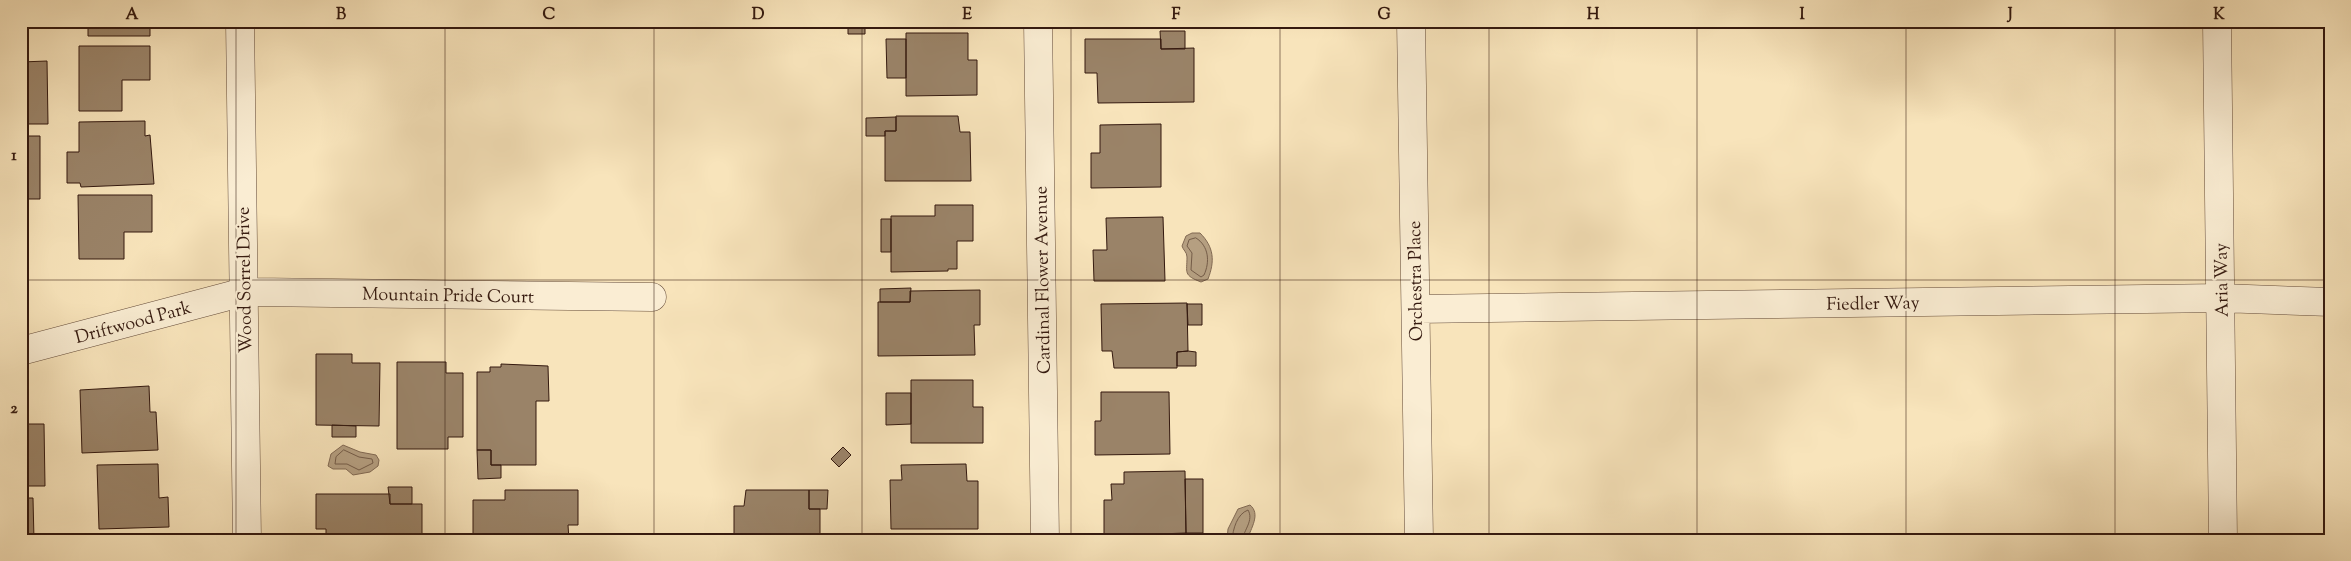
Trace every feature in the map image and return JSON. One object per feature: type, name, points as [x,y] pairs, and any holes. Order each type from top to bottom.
[{"type":"street","name":"Wood Sorrel Drive","points":[[240,21],[247,540]]},
{"type":"street","name":"Cardinal Flower Avenue","points":[[1038,21],[1045,540]]},
{"type":"street","name":"Orchestra Place","points":[[1411,21],[1419,540]]},
{"type":"street","name":"Aria Way","points":[[2218,21],[2223,540]]},
{"type":"street","name":"Mountain Pride Court","points":[[244,292],[652,297]]},
{"type":"street","name":"Driftwood Park","points":[[21,352],[244,292]]},
{"type":"street","name":"Fiedler Way","points":[[1416,309],[2221,298],[2330,302]]},
{"type":"water","points":[[1192,233],[1200,233],[1205,238],[1212,254],[1212,266],[1208,279],[1201,282],[1187,273],[1187,255],[1182,246],[1186,236]]},
{"type":"water","points":[[343,445],[360,452],[376,455],[379,460],[378,466],[370,472],[353,475],[346,469],[333,469],[328,466],[331,454]]},
{"type":"water","points":[[1250,505],[1255,513],[1255,517],[1247,540],[1227,540],[1228,529],[1238,509]]},
{"type":"building","points":[[88,21],[150,21],[150,36],[88,36]]},
{"type":"building","points":[[848,21],[865,21],[865,34],[848,34]]},
{"type":"building","points":[[1090,21],[1164,21],[1164,25],[1091,26]]},
{"type":"building","points":[[1160,31],[1185,31],[1185,49],[1161,49]]},
{"type":"building","points":[[906,33],[968,33],[968,60],[977,60],[977,95],[906,96]]},
{"type":"building","points":[[886,39],[906,39],[906,78],[887,78]]},
{"type":"building","points":[[1085,39],[1161,39],[1161,49],[1194,48],[1194,102],[1098,103],[1097,73],[1085,73]]},
{"type":"building","points":[[79,46],[150,46],[150,80],[122,80],[122,111],[79,111]]},
{"type":"building","points":[[47,61],[48,124],[21,124],[21,62]]},
{"type":"building","points":[[896,116],[958,116],[960,132],[970,132],[971,181],[885,181],[885,131],[896,131]]},
{"type":"building","points":[[896,117],[896,131],[885,131],[885,136],[866,136],[866,118]]},
{"type":"building","points":[[145,121],[145,136],[150,135],[154,184],[81,187],[80,183],[67,183],[67,152],[79,152],[79,122]]},
{"type":"building","points":[[1161,124],[1161,187],[1091,188],[1091,153],[1100,153],[1100,125]]},
{"type":"building","points":[[21,136],[40,136],[40,199],[21,199]]},
{"type":"building","points":[[78,195],[152,195],[152,232],[124,232],[124,259],[79,259]]},
{"type":"building","points":[[935,205],[973,205],[973,241],[957,241],[957,269],[948,269],[948,271],[891,272],[891,216],[935,216]]},
{"type":"building","points":[[21,212],[28,212],[28,273],[21,273]]},
{"type":"building","points":[[1163,217],[1165,281],[1094,281],[1093,250],[1107,250],[1106,218]]},
{"type":"building","points":[[881,219],[891,219],[891,252],[881,252]]},
{"type":"building","points":[[911,288],[910,302],[880,302],[880,289]]},
{"type":"building","points":[[980,290],[980,325],[974,325],[975,355],[878,356],[878,302],[910,302],[910,291]]},
{"type":"building","points":[[1187,303],[1188,351],[1177,352],[1177,368],[1114,368],[1112,351],[1102,351],[1101,304]]},
{"type":"building","points":[[1187,304],[1202,304],[1202,325],[1188,325]]},
{"type":"building","points":[[1177,352],[1196,352],[1196,366],[1177,366]]},
{"type":"building","points":[[316,354],[352,354],[352,363],[380,363],[379,426],[316,425]]},
{"type":"building","points":[[397,362],[446,362],[446,373],[463,373],[463,437],[448,437],[448,449],[397,449]]},
{"type":"building","points":[[501,364],[548,366],[549,401],[536,401],[536,465],[491,465],[491,450],[477,450],[477,372],[490,372],[490,367],[501,367]]},
{"type":"building","points":[[911,380],[973,380],[973,407],[983,407],[983,443],[911,443]]},
{"type":"building","points":[[149,386],[150,412],[156,412],[158,450],[82,453],[80,390]]},
{"type":"building","points":[[1101,392],[1169,392],[1170,454],[1095,455],[1095,421],[1101,421]]},
{"type":"building","points":[[886,393],[911,393],[911,424],[886,425]]},
{"type":"building","points":[[21,424],[44,424],[45,486],[21,486]]},
{"type":"building","points":[[332,425],[356,426],[356,437],[332,437]]},
{"type":"building","points":[[843,447],[851,455],[839,467],[831,459]]},
{"type":"building","points":[[477,450],[491,450],[491,465],[501,465],[501,478],[478,479]]},
{"type":"building","points":[[158,464],[159,498],[168,497],[169,527],[99,529],[97,465]]},
{"type":"building","points":[[966,464],[967,481],[978,481],[978,529],[891,529],[890,480],[902,480],[901,465]]},
{"type":"building","points":[[1185,471],[1186,533],[1104,536],[1104,500],[1112,500],[1111,484],[1124,484],[1124,472]]},
{"type":"building","points":[[1185,479],[1203,479],[1203,533],[1186,533]]},
{"type":"building","points":[[388,487],[412,487],[412,504],[390,504]]},
{"type":"building","points":[[505,490],[578,490],[578,525],[568,525],[569,540],[473,540],[473,500],[505,500]]},
{"type":"building","points":[[746,490],[809,490],[809,509],[820,509],[820,540],[734,540],[734,506],[744,506]]},
{"type":"building","points":[[809,490],[828,490],[827,509],[809,509]]},
{"type":"building","points":[[316,494],[390,494],[390,504],[422,504],[422,540],[326,540],[326,529],[316,529]]},
{"type":"building","points":[[21,498],[33,498],[34,540],[21,540]]}]
